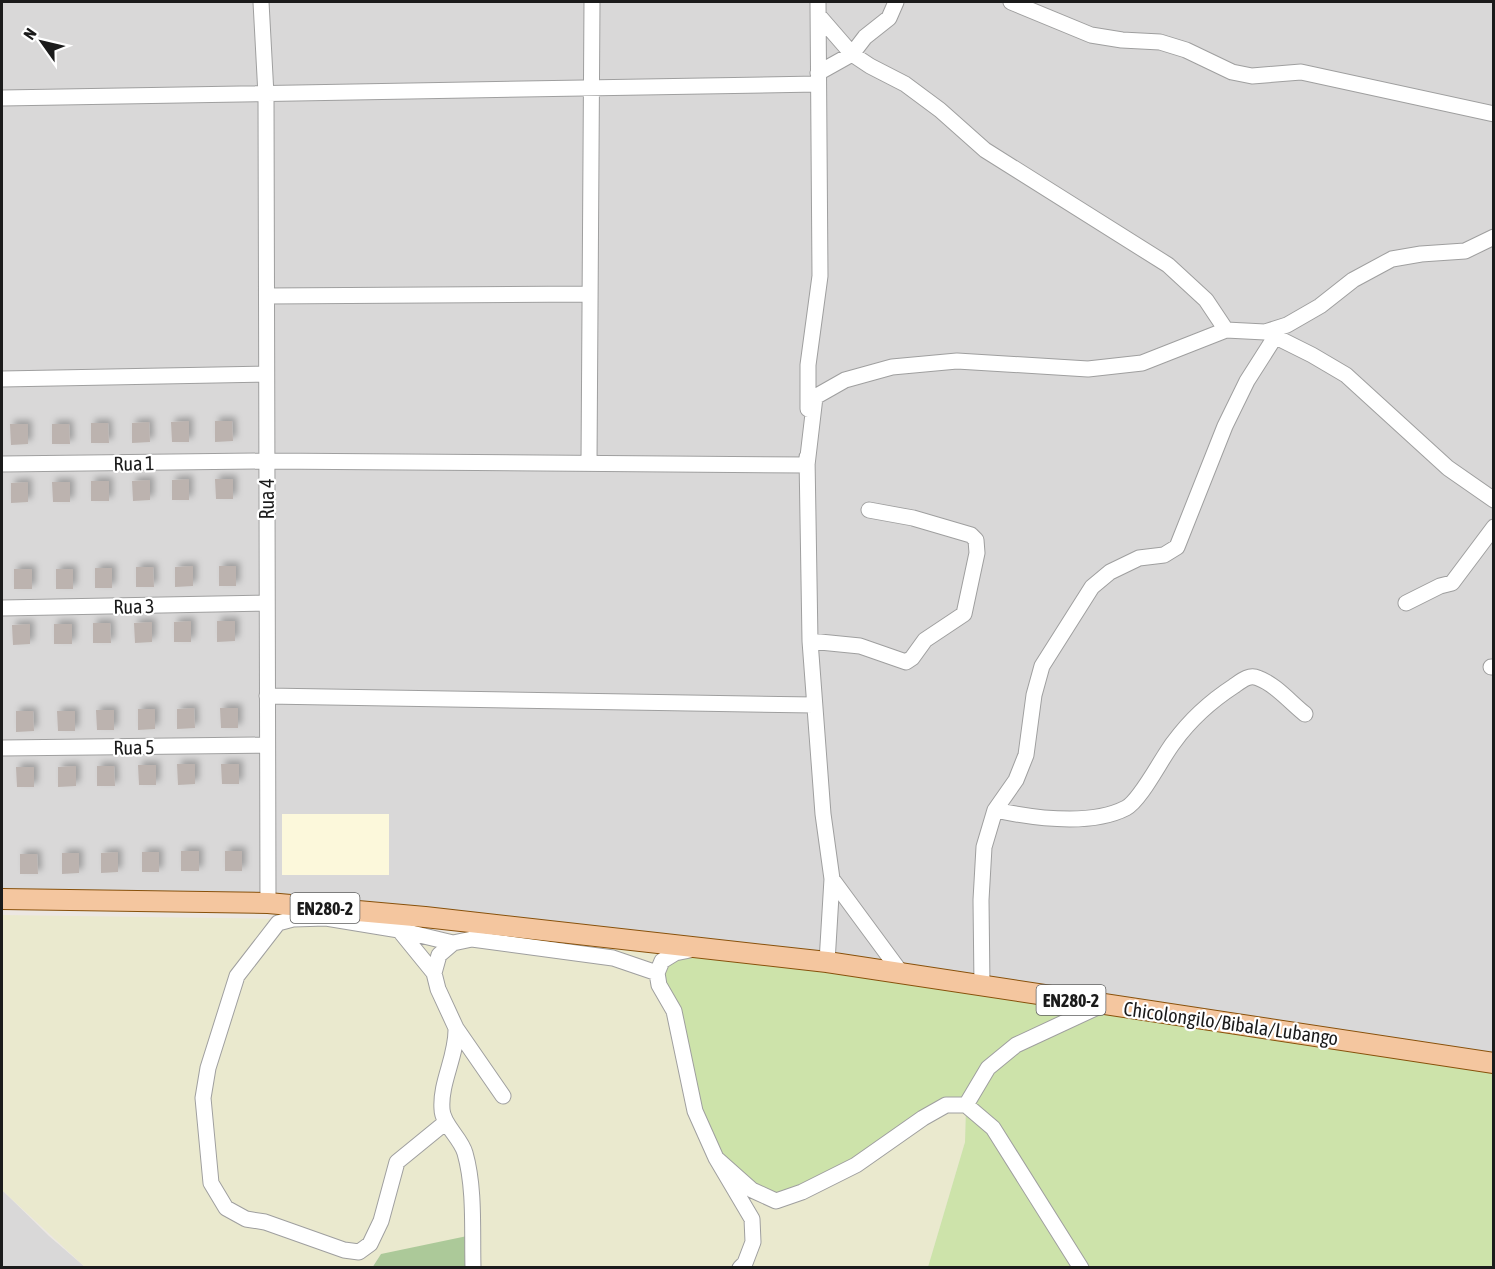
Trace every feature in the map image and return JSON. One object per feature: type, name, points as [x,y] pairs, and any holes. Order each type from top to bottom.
[{"type":"main road","name":"EN280-2","points":[[2,899],[268,903]]},
{"type":"main road","name":"Chicolongilo/Bibala/Lubango","points":[[268,903],[425,917],[827,962],[1494,1063]]},
{"type":"street","name":"Rua 4","points":[[261,2],[266,95],[268,903]]},
{"type":"street","points":[[589,463],[592,2]]},
{"type":"street","points":[[1011,2],[1091,35],[1122,40],[1160,42],[1186,50],[1232,72],[1252,76],[1301,72],[1494,114]]},
{"type":"street","points":[[2,98],[591,89],[818,79],[852,54],[865,37],[889,18],[898,3]]},
{"type":"street","points":[[818,9],[852,54],[905,84],[1004,164],[1117,231],[1168,265],[1206,300],[1226,330]]},
{"type":"street","points":[[818,9],[820,276],[808,365],[807,465],[810,641],[823,814],[832,879],[827,962]]},
{"type":"street","points":[[982,986],[981,900],[984,847],[995,810],[1016,780],[1026,755],[1034,695],[1042,666],[1092,587],[1110,572],[1139,558],[1164,555],[1177,547],[1225,426],[1270,334],[1320,306],[1353,280],[1392,259],[1420,254],[1465,251],[1494,237]]},
{"type":"street","points":[[267,296],[589,294]]},
{"type":"street","points":[[807,465],[815,397],[845,380],[892,367],[957,361],[1088,369],[1142,363],[1226,330],[1270,334],[1312,354],[1346,375],[1448,468],[1494,500]]},
{"type":"street","points":[[2,379],[266,374]]},
{"type":"street","name":"Rua 1","points":[[2,464],[266,461],[807,465]]},
{"type":"street","points":[[810,641],[860,646],[906,662],[912,658],[925,640],[964,614],[977,553],[976,540],[971,535],[914,518],[869,510]]},
{"type":"street","points":[[1406,603],[1440,586],[1452,583],[1494,527]]},
{"type":"street","name":"Rua 3","points":[[2,608],[267,603]]},
{"type":"street","points":[[995,810],[1030,817],[1082,818],[1111,814],[1128,807],[1173,742],[1191,721],[1225,692],[1246,678],[1256,676],[1268,683],[1305,714]]},
{"type":"street","points":[[267,696],[814,705]]},
{"type":"street","name":"Rua 5","points":[[2,748],[267,745]]},
{"type":"street","points":[[832,879],[902,974]]},
{"type":"street","points":[[446,1122],[397,1162],[381,1221],[370,1244],[359,1252],[344,1250],[265,1222],[246,1219],[226,1208],[211,1183],[203,1098],[208,1068],[237,976],[278,923],[293,919],[326,918],[399,930],[453,943],[472,939],[613,958],[657,973]]},
{"type":"street","points":[[399,930],[434,973],[438,989],[456,1028],[503,1096]]},
{"type":"street","points":[[434,973],[439,955],[453,943]]},
{"type":"street","points":[[702,948],[675,952],[662,961],[657,973],[659,985],[674,1011],[695,1112],[716,1158],[752,1219],[753,1242],[745,1263],[740,1268]]},
{"type":"street","points":[[966,1105],[988,1068],[1016,1045],[1102,1005]]},
{"type":"street","points":[[456,1028],[441,1111],[464,1150],[470,1172],[473,1268]]},
{"type":"street","points":[[716,1158],[752,1190],[776,1201],[802,1192],[856,1165],[923,1118],[946,1105],[966,1105],[993,1128],[1081,1268]]},
{"type":"shaded area","points":[[2,2],[1493,2],[1493,1063],[268,903],[2,899]]},
{"type":"shaded area","points":[[282,814],[389,814],[389,875],[282,875]]},
{"type":"shaded area","points":[[2,1190],[49,1236],[85,1267],[2,1267]]},
{"type":"green space","points":[[2,915],[293,919],[675,953],[923,1118],[966,1105],[965,1142],[928,1267],[470,1267],[381,1254],[372,1267],[85,1267],[2,1190]]},
{"type":"green space","points":[[702,948],[1493,1063],[1493,1267],[928,1267],[965,1142],[966,1105],[946,1105],[890,1143],[776,1201],[716,1158],[657,973],[662,961]]},
{"type":"green space","points":[[472,1235],[470,1267],[372,1268],[381,1254]]},
{"type":"building","points":[[189,421],[189,442],[172,442],[171,422]]},
{"type":"building","points":[[215,421],[232,421],[233,441],[215,442]]},
{"type":"building","points":[[149,422],[150,442],[132,443],[132,423]]},
{"type":"building","points":[[91,423],[108,423],[109,443],[91,443]]},
{"type":"building","points":[[10,424],[28,424],[28,444],[11,445]]},
{"type":"building","points":[[52,424],[69,424],[70,444],[52,444]]},
{"type":"building","points":[[189,479],[189,500],[172,500],[172,480]]},
{"type":"building","points":[[215,479],[233,479],[233,499],[216,499]]},
{"type":"building","points":[[150,480],[150,500],[133,501],[132,481]]},
{"type":"building","points":[[91,481],[109,481],[109,501],[91,501]]},
{"type":"building","points":[[28,482],[28,502],[11,503],[11,483]]},
{"type":"building","points":[[52,482],[70,482],[70,502],[53,502]]},
{"type":"building","points":[[193,566],[193,586],[175,587],[175,567]]},
{"type":"building","points":[[219,566],[236,566],[236,586],[219,586]]},
{"type":"building","points":[[136,567],[153,567],[154,587],[136,587]]},
{"type":"building","points":[[95,568],[112,568],[112,588],[95,588]]},
{"type":"building","points":[[14,569],[32,569],[32,589],[14,589]]},
{"type":"building","points":[[56,569],[73,569],[73,589],[56,589]]},
{"type":"building","points":[[191,621],[191,642],[174,642],[174,622]]},
{"type":"building","points":[[217,621],[235,621],[235,641],[217,642]]},
{"type":"building","points":[[152,622],[152,642],[135,643],[134,623]]},
{"type":"building","points":[[93,623],[110,623],[111,643],[93,643]]},
{"type":"building","points":[[30,624],[30,644],[13,645],[12,625]]},
{"type":"building","points":[[54,624],[72,624],[72,644],[54,644]]},
{"type":"building","points":[[194,708],[195,728],[177,729],[177,709]]},
{"type":"building","points":[[220,708],[238,708],[238,728],[221,728]]},
{"type":"building","points":[[138,709],[155,709],[155,729],[138,730]]},
{"type":"building","points":[[96,710],[114,710],[114,730],[97,730]]},
{"type":"building","points":[[16,711],[33,711],[34,731],[16,732]]},
{"type":"building","points":[[57,711],[75,711],[75,731],[58,731]]},
{"type":"building","points":[[177,764],[195,764],[195,784],[178,785]]},
{"type":"building","points":[[221,764],[239,764],[239,784],[222,784]]},
{"type":"building","points":[[138,765],[156,765],[156,785],[139,785]]},
{"type":"building","points":[[76,766],[76,786],[58,787],[58,767]]},
{"type":"building","points":[[97,766],[114,766],[115,786],[97,786]]},
{"type":"building","points":[[16,767],[34,767],[34,787],[17,787]]},
{"type":"building","points":[[181,851],[199,851],[199,871],[181,871]]},
{"type":"building","points":[[225,851],[242,851],[242,871],[225,871]]},
{"type":"building","points":[[118,852],[118,872],[101,873],[101,853]]},
{"type":"building","points":[[142,852],[159,852],[159,872],[142,872]]},
{"type":"building","points":[[62,853],[79,853],[79,873],[62,874]]},
{"type":"building","points":[[20,854],[37,854],[38,874],[20,874]]}]
